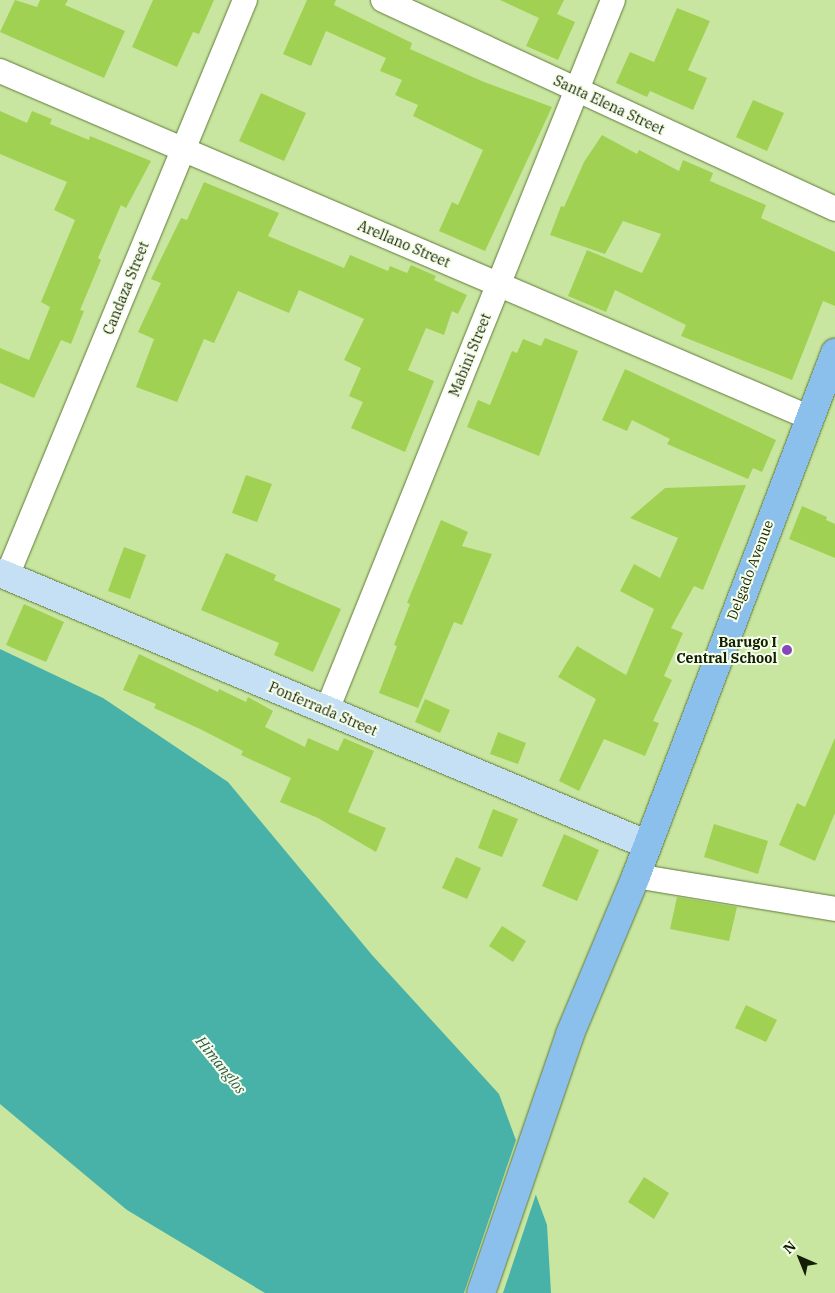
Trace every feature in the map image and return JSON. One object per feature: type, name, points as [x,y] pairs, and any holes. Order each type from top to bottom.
[{"type":"main road","name":"Delgado Avenue","points":[[481,1293],[570,1034],[636,876],[646,844],[808,418],[835,353]]},
{"type":"street","name":"Candaza Street","points":[[4,575],[245,0]]},
{"type":"street","name":"Santa Elena Street","points":[[383,0],[835,209]]},
{"type":"street","name":"Mabini Street","points":[[327,710],[614,0]]},
{"type":"street","name":"Arellano Street","points":[[0,71],[808,418]]},
{"type":"street","name":"Ponferrada Street","points":[[4,575],[646,844]]},
{"type":"street","points":[[636,876],[835,909]]},
{"type":"water","name":"Himanglos","points":[[0,649],[103,698],[228,782],[372,955],[499,1094],[547,1225],[551,1293],[265,1293],[127,1210],[0,1104]]},
{"type":"pier","points":[[517,1137],[537,1191],[503,1293],[464,1293]]},
{"type":"building","points":[[15,0],[37,7],[40,0],[68,0],[65,5],[125,31],[104,78],[0,32]]},
{"type":"building","points":[[153,0],[214,0],[199,34],[193,32],[177,67],[132,47]]},
{"type":"building","points":[[307,0],[336,0],[334,5],[412,43],[410,49],[484,82],[552,107],[485,251],[439,231],[452,202],[458,205],[483,150],[413,116],[418,105],[395,95],[402,80],[380,71],[386,58],[326,31],[311,66],[283,54]]},
{"type":"building","points":[[500,0],[564,0],[557,14],[575,22],[558,60],[526,46],[539,18]]},
{"type":"building","points":[[677,8],[710,21],[688,70],[707,78],[693,110],[650,91],[647,97],[616,83],[630,52],[654,62]]},
{"type":"building","points":[[261,93],[306,113],[284,161],[239,141]]},
{"type":"building","points":[[753,100],[784,113],[767,151],[736,137]]},
{"type":"building","points":[[0,111],[27,123],[32,111],[52,119],[50,124],[89,140],[90,136],[151,161],[126,208],[121,205],[98,258],[101,260],[80,310],[84,311],[71,344],[61,340],[34,398],[0,383],[0,348],[29,360],[50,307],[41,302],[75,220],[54,210],[67,182],[0,154]]},
{"type":"building","points":[[602,135],[637,154],[639,150],[679,171],[683,160],[713,173],[710,181],[766,205],[761,218],[835,252],[835,306],[823,301],[792,380],[681,336],[686,325],[615,290],[606,312],[568,296],[587,250],[642,273],[661,234],[623,221],[605,254],[550,235],[561,206],[564,207],[584,162]]},
{"type":"building","points":[[204,182],[279,213],[268,236],[344,268],[350,255],[388,271],[390,266],[407,273],[411,265],[436,276],[434,280],[467,295],[458,314],[452,311],[444,335],[426,328],[408,370],[434,381],[405,452],[351,428],[363,402],[349,396],[361,368],[344,360],[364,319],[299,290],[289,313],[238,291],[214,343],[204,339],[177,402],[136,387],[154,339],[138,332],[161,283],[151,279],[181,218],[187,220]]},
{"type":"building","points":[[545,338],[578,351],[539,456],[467,427],[478,400],[490,405],[512,351],[517,353],[523,339],[541,346]]},
{"type":"building","points":[[625,369],[776,440],[762,472],[753,468],[748,479],[667,444],[670,439],[632,420],[627,431],[602,420]]},
{"type":"building","points":[[246,475],[272,484],[257,522],[232,513]]},
{"type":"building","points":[[746,485],[703,590],[694,586],[671,628],[683,633],[664,676],[672,680],[653,721],[659,723],[645,756],[604,739],[579,791],[559,781],[596,699],[558,677],[577,646],[626,675],[654,609],[620,591],[634,564],[660,578],[678,538],[630,518],[665,488]]},
{"type":"building","points":[[802,506],[827,517],[826,520],[835,524],[835,558],[789,539]]},
{"type":"building","points":[[441,520],[468,532],[462,546],[492,554],[462,625],[454,622],[418,708],[379,693],[397,646],[394,645],[410,604],[407,603]]},
{"type":"building","points":[[124,547],[146,555],[130,599],[108,591]]},
{"type":"building","points":[[226,553],[276,575],[274,580],[341,609],[313,672],[274,655],[279,643],[201,610]]},
{"type":"building","points":[[24,604],[64,622],[46,662],[6,645]]},
{"type":"building","points":[[139,654],[218,692],[219,689],[246,702],[248,697],[273,711],[265,727],[305,747],[308,738],[338,751],[344,738],[374,751],[348,812],[386,828],[376,852],[318,818],[280,802],[291,778],[241,755],[243,751],[154,708],[156,704],[123,690]]},
{"type":"building","points":[[425,699],[450,710],[440,733],[415,722]]},
{"type":"building","points":[[498,732],[526,743],[518,764],[490,754]]},
{"type":"building","points":[[835,738],[835,813],[815,861],[779,845],[797,803],[805,807]]},
{"type":"building","points":[[493,809],[518,819],[502,857],[478,848]]},
{"type":"building","points":[[714,824],[768,841],[758,874],[704,857]]},
{"type":"building","points":[[564,834],[599,850],[577,901],[542,886]]},
{"type":"building","points":[[456,857],[481,868],[467,899],[442,888]]},
{"type":"building","points":[[677,897],[737,907],[729,941],[670,929]]},
{"type":"building","points":[[502,926],[526,941],[513,962],[489,946]]},
{"type":"building","points":[[746,1005],[777,1020],[766,1042],[735,1028]]},
{"type":"building","points":[[644,1177],[669,1193],[654,1219],[628,1202]]},
{"type":"place","name":"Barugo I Central School","points":[[787,650]]}]
